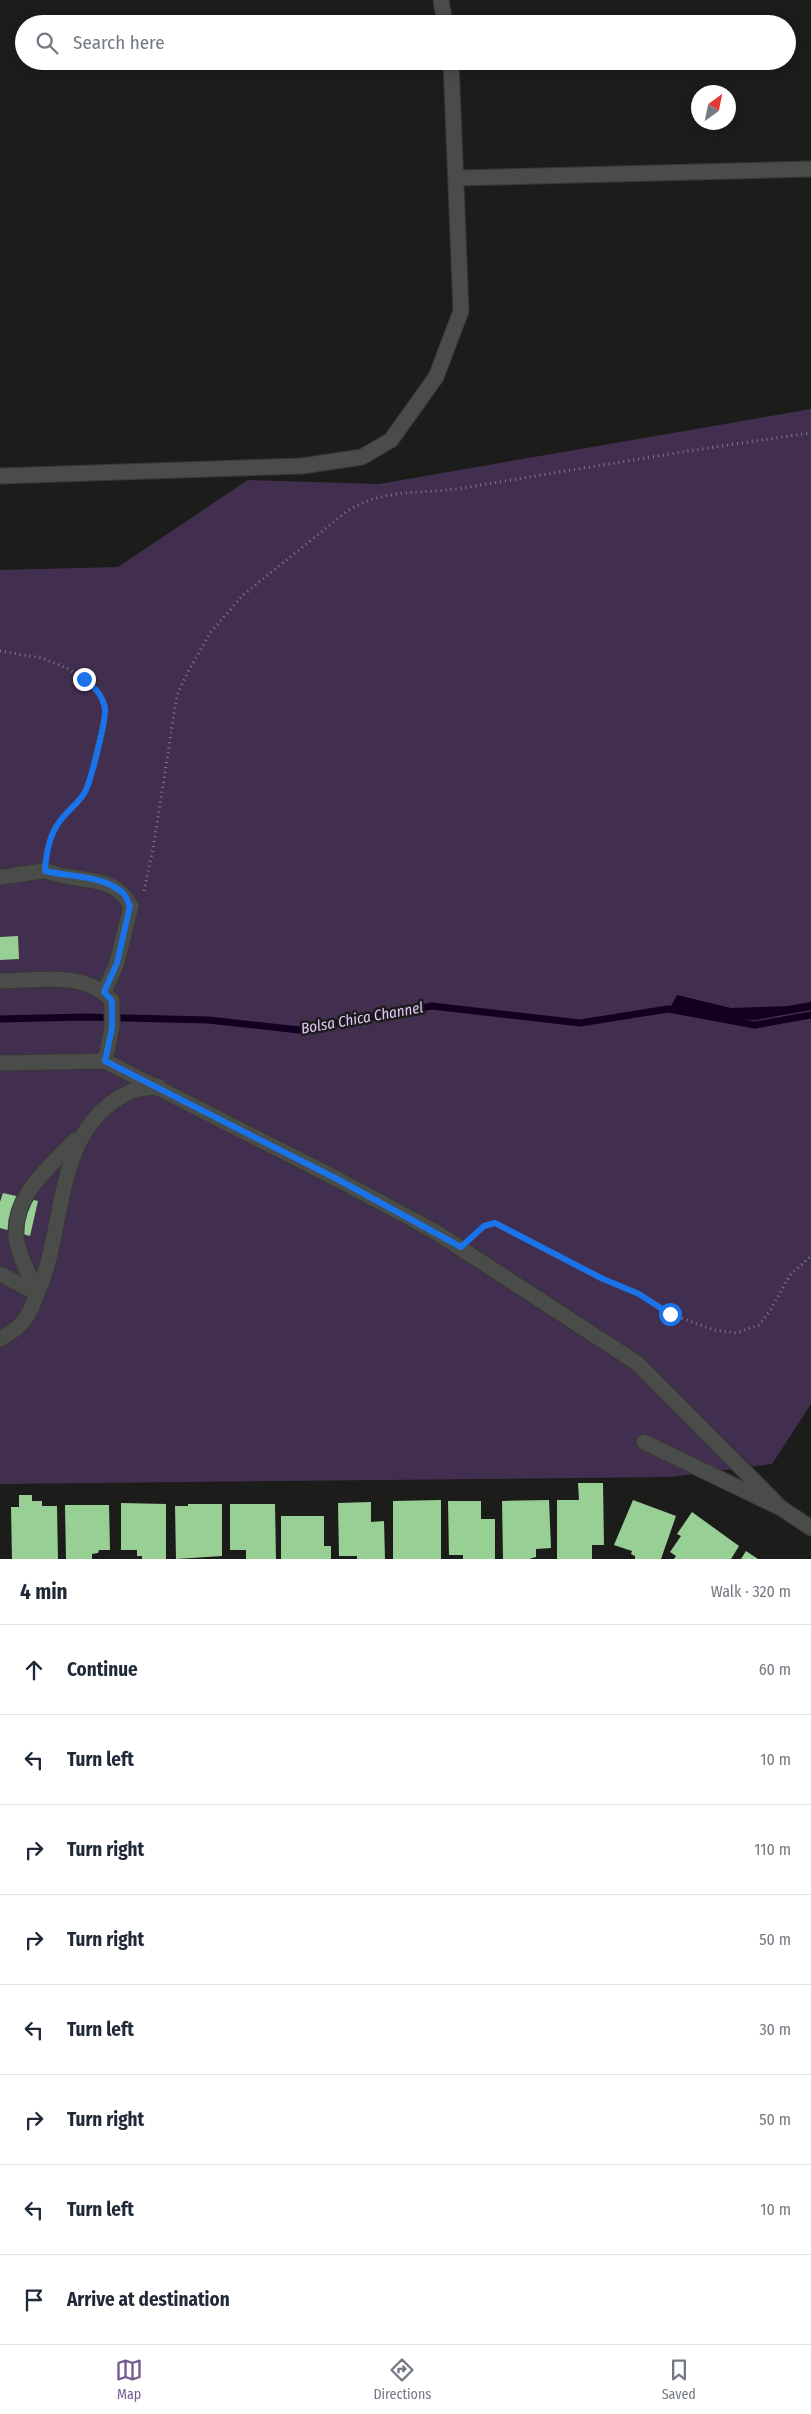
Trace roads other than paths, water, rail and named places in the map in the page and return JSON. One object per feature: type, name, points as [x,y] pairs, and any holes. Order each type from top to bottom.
[{"type":"street","points":[[441,0],[444,15]]},
{"type":"street","points":[[0,476],[302,466],[362,458],[391,440],[436,377],[461,311],[451,70]]},
{"type":"street","points":[[456,178],[811,169]]},
{"type":"street","points":[[0,877],[45,871],[90,879],[111,885],[124,894],[130,906],[108,997],[112,1028],[105,1061]]},
{"type":"street","points":[[0,981],[78,981],[108,997]]},
{"type":"street","points":[[0,1063],[105,1061],[158,1086],[434,1231],[637,1363],[781,1508]]},
{"type":"street","points":[[37,1293],[16,1236],[19,1211],[28,1191],[107,1106],[133,1091],[158,1086]]},
{"type":"street","points":[[0,1339],[20,1326],[33,1305],[44,1278],[73,1153],[84,1129]]},
{"type":"street","points":[[0,1274],[37,1293]]},
{"type":"street","points":[[644,1442],[781,1508],[811,1528]]},
{"type":"waterway","name":"Bolsa Chica Channel","points":[[0,1019],[85,1017],[208,1020],[299,1030],[432,1006],[580,1023],[668,1009],[755,1025],[811,1015]]}]
